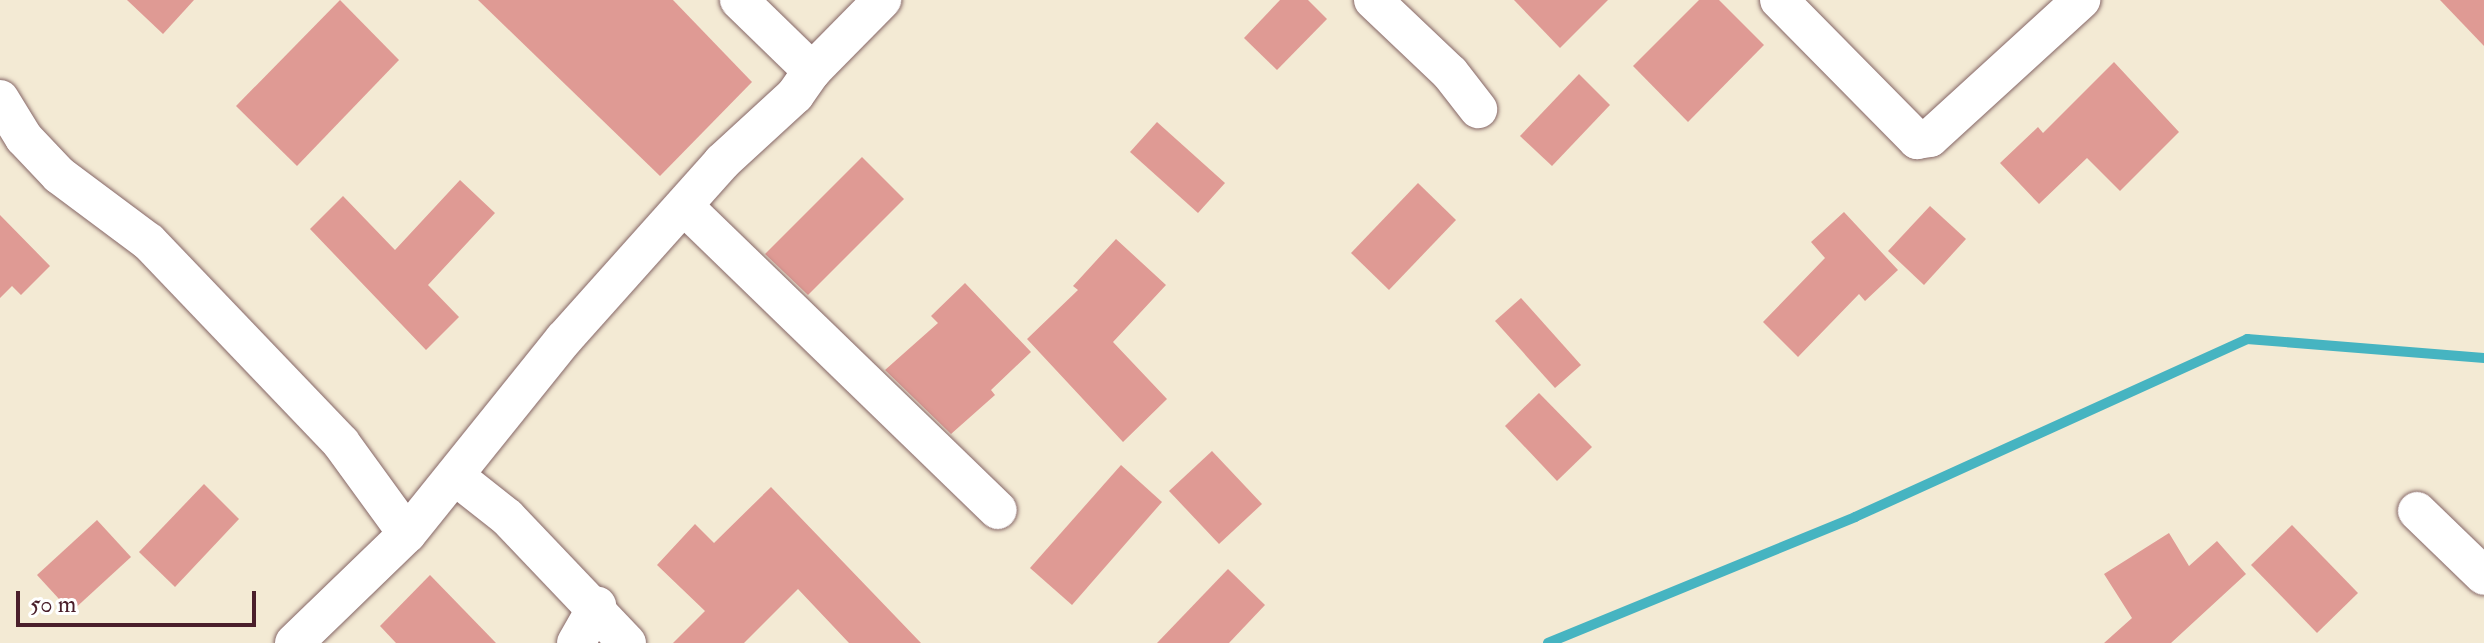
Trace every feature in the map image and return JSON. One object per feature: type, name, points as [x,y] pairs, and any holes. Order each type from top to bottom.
[{"type":"street","points":[[739,0],[812,71]]},
{"type":"street","points":[[294,643],[407,534],[564,339],[686,208],[722,162],[795,95],[812,71],[882,0]]},
{"type":"street","points":[[1373,0],[1450,73],[1478,109]]},
{"type":"street","points":[[1779,0],[1917,140],[1930,138],[2081,0]]},
{"type":"street","points":[[0,99],[24,138],[50,166],[149,242],[341,443],[407,534]]},
{"type":"street","points":[[686,208],[998,510]]},
{"type":"street","points":[[455,476],[507,517],[597,606],[627,643]]},
{"type":"street","points":[[2417,511],[2484,576]]},
{"type":"street","points":[[576,643],[597,606]]},
{"type":"building","points":[[127,0],[194,0],[163,34]]},
{"type":"building","points":[[340,0],[399,60],[297,166],[236,106]]},
{"type":"building","points":[[478,0],[673,0],[752,82],[660,176]]},
{"type":"building","points":[[1280,0],[1308,0],[1327,19],[1277,70],[1244,38]]},
{"type":"building","points":[[1514,0],[1608,0],[1560,48]]},
{"type":"building","points":[[1699,0],[1719,0],[1764,45],[1688,122],[1633,66]]},
{"type":"building","points":[[2440,0],[2484,0],[2484,46]]},
{"type":"building","points":[[2114,62],[2179,132],[2120,191],[2087,158],[2039,204],[2000,163],[2038,127],[2043,133]]},
{"type":"building","points":[[1579,74],[1610,105],[1552,166],[1520,136]]},
{"type":"building","points":[[1157,122],[1225,183],[1198,213],[1130,152]]},
{"type":"building","points":[[862,157],[904,199],[808,295],[765,254]]},
{"type":"building","points":[[460,180],[495,213],[428,285],[459,317],[426,350],[310,229],[343,196],[395,250]]},
{"type":"building","points":[[1418,183],[1456,220],[1389,290],[1351,253]]},
{"type":"building","points":[[1930,206],[1966,239],[1924,285],[1888,251]]},
{"type":"building","points":[[1844,212],[1898,270],[1865,301],[1859,294],[1798,357],[1763,322],[1825,258],[1811,242]]},
{"type":"building","points":[[0,215],[50,266],[21,295],[12,286],[0,298]]},
{"type":"building","points":[[1116,239],[1166,285],[1113,342],[1167,399],[1123,442],[1027,339],[1078,290],[1073,286]]},
{"type":"building","points":[[965,283],[1031,352],[991,390],[995,395],[951,434],[885,370],[938,323],[931,316]]},
{"type":"building","points":[[1521,298],[1581,365],[1555,388],[1495,321]]},
{"type":"building","points":[[1539,393],[1592,447],[1557,481],[1505,426]]},
{"type":"building","points":[[1212,451],[1262,504],[1219,544],[1169,491]]},
{"type":"building","points":[[1121,465],[1162,502],[1072,605],[1030,568]]},
{"type":"building","points":[[204,484],[239,519],[175,587],[139,552]]},
{"type":"building","points":[[771,487],[921,643],[849,643],[798,589],[744,643],[673,643],[705,611],[657,565],[695,524],[714,543]]},
{"type":"building","points":[[97,520],[131,557],[71,612],[37,575]]},
{"type":"building","points":[[2292,525],[2358,593],[2317,633],[2251,565]]},
{"type":"building","points":[[2169,533],[2189,566],[2217,541],[2246,574],[2171,643],[2104,643],[2132,618],[2104,574]]},
{"type":"building","points":[[1228,569],[1265,605],[1229,643],[1157,643]]},
{"type":"building","points":[[430,575],[496,643],[396,643],[380,626]]},
{"type":"waterway","points":[[1548,643],[1855,517],[2247,339],[2484,358]]}]
